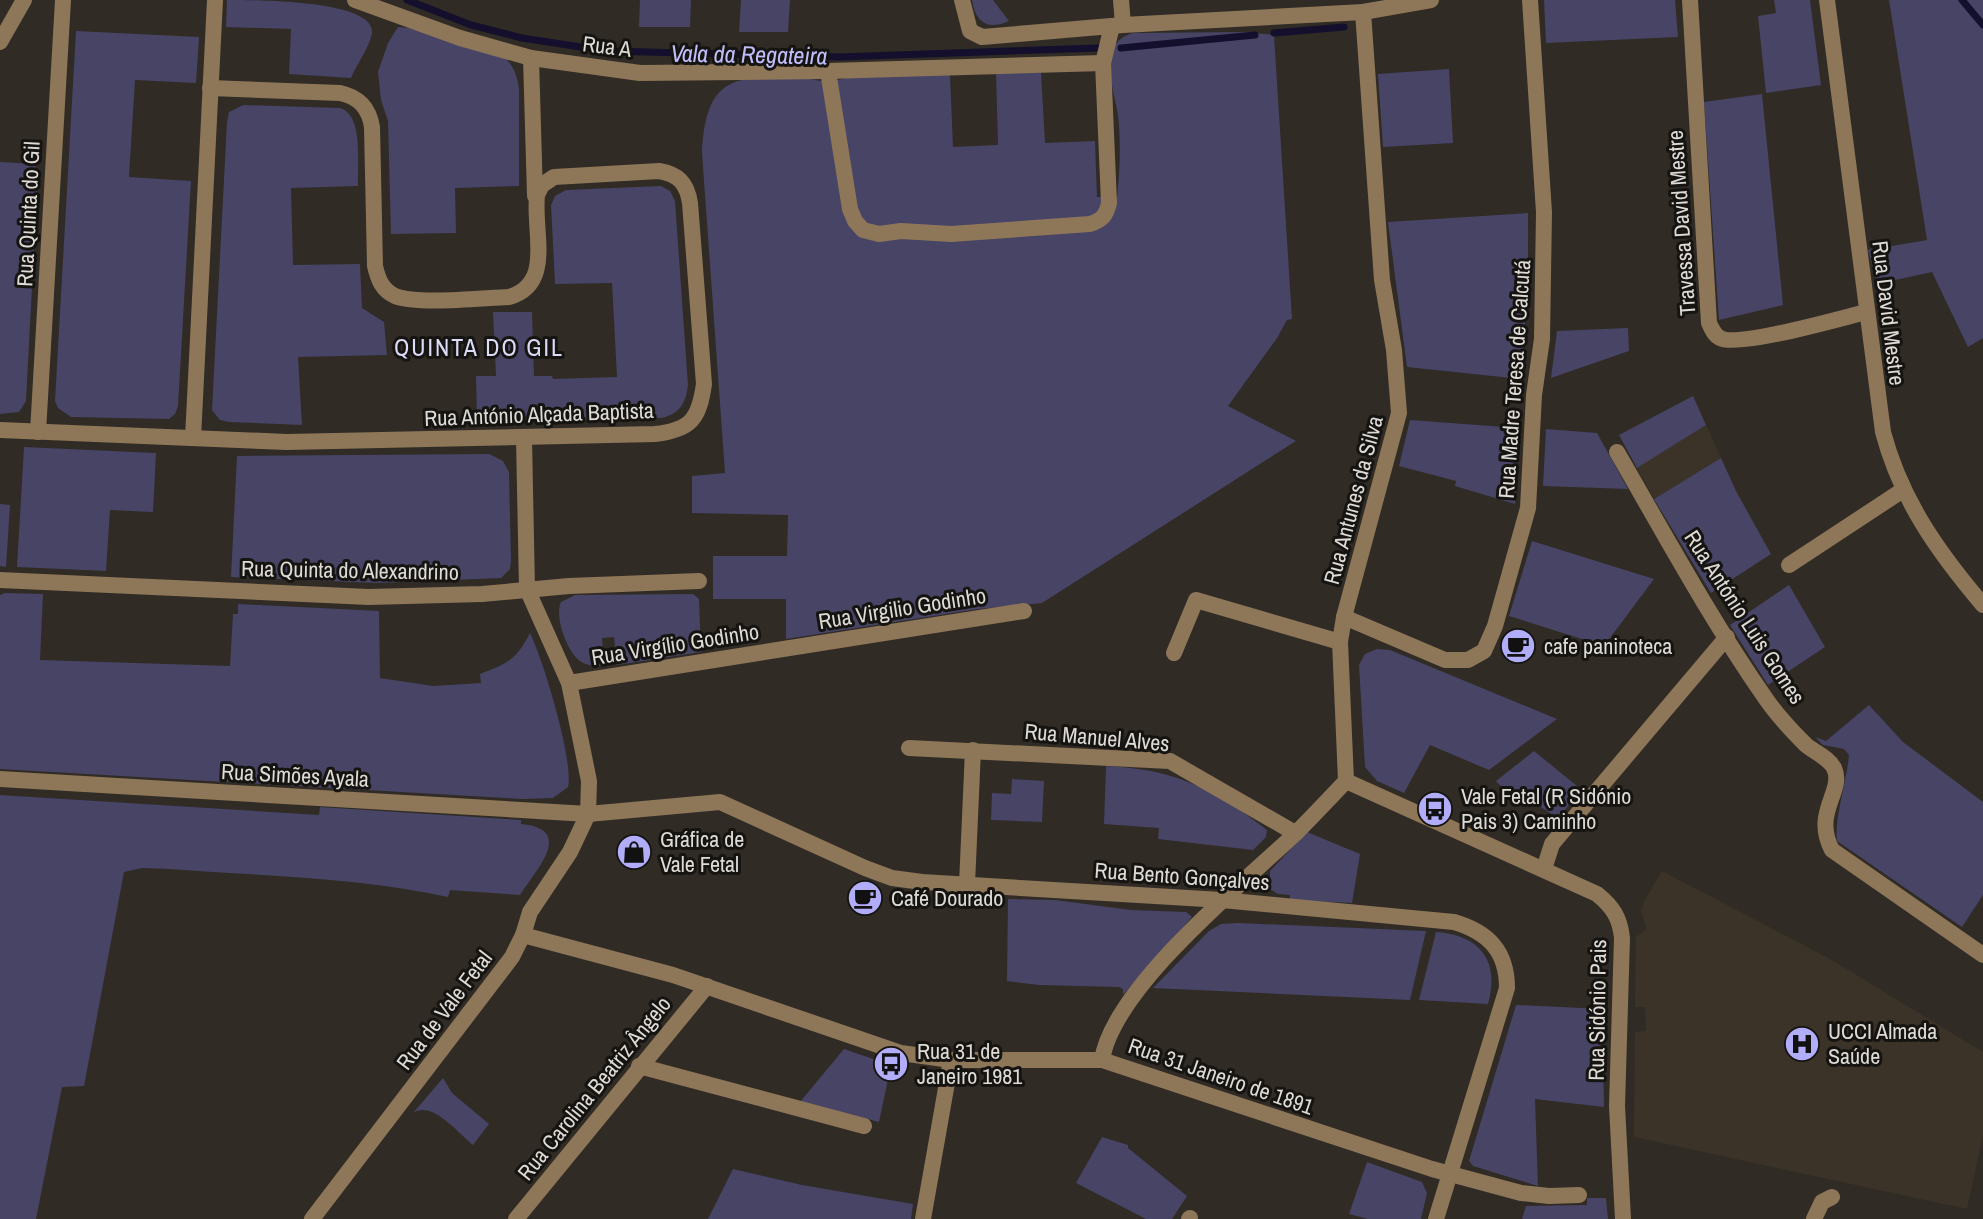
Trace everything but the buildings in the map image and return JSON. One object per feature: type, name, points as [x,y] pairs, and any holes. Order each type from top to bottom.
[{"type":"street","points":[[0,42],[24,0]]},
{"type":"street","name":"Rua Quinta do Gil","points":[[38,432],[63,0]]},
{"type":"street","points":[[193,438],[215,0]]},
{"type":"street","name":"Rua A","points":[[355,0],[460,38],[531,58],[640,73],[1103,63]]},
{"type":"street","points":[[962,0],[970,31],[982,37],[1295,8],[1363,12],[1431,0]]},
{"type":"street","points":[[828,71],[850,209],[863,230],[879,234],[901,231],[951,234],[1090,224],[1101,221],[1109,203],[1103,63],[1118,25],[1121,0]]},
{"type":"street","name":"Rua Madre Teresa de Calcutá","points":[[1344,617],[1445,660],[1468,660],[1484,651],[1495,626],[1528,508],[1534,395],[1542,339],[1544,212],[1530,0]]},
{"type":"street","name":"Travessa David Mestre","points":[[1690,0],[1709,323],[1713,332],[1719,338],[1743,341],[1866,312]]},
{"type":"street","name":"Rua David Mestre","points":[[1827,0],[1883,432],[1903,490],[1938,551],[1983,605]]},
{"type":"street","name":"Rua Antunes da Silva","points":[[1346,781],[1340,642],[1399,413],[1394,350],[1382,280],[1363,12]]},
{"type":"street","points":[[210,88],[353,95],[370,113],[372,127],[375,266],[379,282],[393,295],[411,300],[509,297],[524,293],[533,282],[538,267],[531,58]]},
{"type":"street","name":"Rua António Alçada Baptista","points":[[0,430],[287,442],[674,432],[691,422],[701,406],[704,384],[688,189],[672,173],[659,171],[567,175],[554,177],[542,185],[537,195],[536,210]]},
{"type":"street","points":[[524,438],[527,589],[569,683],[588,770],[588,814]]},
{"type":"street","name":"Rua António Luis Gomes","points":[[1617,452],[1767,701],[1807,745],[1833,765],[1836,776],[1824,815],[1824,835],[1832,850],[1983,955]]},
{"type":"street","points":[[1789,565],[1903,490]]},
{"type":"street","name":"Rua Quinta do Alexandrino","points":[[0,580],[369,597],[482,594],[699,581]]},
{"type":"street","points":[[1174,653],[1196,600],[1340,642]]},
{"type":"street","name":"Rua Virgilio Godinho","points":[[788,649],[1024,611]]},
{"type":"street","points":[[1544,869],[1552,844],[1727,637]]},
{"type":"street","name":"Rua Virgílio Godinho","points":[[569,683],[788,649]]},
{"type":"street","name":"Rua Manuel Alves","points":[[909,748],[1170,761],[1295,833]]},
{"type":"street","points":[[967,884],[973,750]]},
{"type":"street","name":"Rua Simões Ayala","points":[[0,779],[588,814]]},
{"type":"street","points":[[1102,1060],[1109,1035],[1136,992],[1222,900],[1346,781]]},
{"type":"street","name":"Rua Sidónio Pais","points":[[1346,781],[1544,869],[1597,894],[1611,905],[1620,922],[1622,938],[1617,1106],[1623,1219]]},
{"type":"street","name":"Rua Bento Gonçalves","points":[[588,814],[720,802],[892,878],[1222,900],[1454,922],[1474,928],[1501,955],[1507,971],[1507,988],[1436,1219]]},
{"type":"street","name":"Rua de Vale Fetal","points":[[312,1219],[492,985],[523,935],[530,912],[570,852],[588,814]]},
{"type":"street","name":"Rua 31 Janeiro de 1891","points":[[523,935],[707,986],[901,1053],[951,1060],[1102,1060],[1194,1088],[1377,1153],[1521,1193],[1579,1195]]},
{"type":"street","name":"Rua Carolina Beatriz Ângelo","points":[[516,1219],[707,986]]},
{"type":"street","points":[[923,1219],[951,1060]]},
{"type":"street","points":[[639,1066],[864,1126]]},
{"type":"street","points":[[1814,1219],[1822,1202],[1832,1197]]},
{"type":"shaded area","points":[[227,0],[336,8],[368,22],[371,38],[351,78],[289,74],[291,29],[226,27]]},
{"type":"shaded area","points":[[640,0],[691,0],[690,27],[639,27]]},
{"type":"shaded area","points":[[741,0],[790,0],[788,32],[739,32]]},
{"type":"shaded area","points":[[972,0],[993,0],[1009,21],[989,25],[979,19]]},
{"type":"shaded area","points":[[1544,0],[1675,0],[1678,37],[1546,43]]},
{"type":"shaded area","points":[[1774,0],[1810,0],[1821,85],[1766,93],[1758,16],[1776,13]]},
{"type":"shaded area","points":[[1889,0],[1983,0],[1983,338],[1968,347],[1932,272],[1877,284],[1868,250],[1927,240]]},
{"type":"shaded area","points":[[398,27],[503,56],[517,79],[519,186],[455,188],[456,233],[391,234],[388,121],[381,100],[378,72],[388,43]]},
{"type":"shaded area","points":[[76,31],[199,37],[196,83],[135,80],[129,177],[191,181],[178,406],[169,419],[71,417],[58,408],[55,401]]},
{"type":"shaded area","points":[[1246,32],[1274,35],[1292,319],[1287,320],[1228,406],[1296,441],[1042,603],[978,609],[786,639],[786,599],[713,599],[713,556],[787,556],[788,515],[692,513],[692,476],[725,473],[702,153],[705,125],[711,105],[720,92],[732,83],[747,79],[829,81],[848,77],[945,72],[950,75],[953,147],[998,145],[996,73],[1041,72],[1045,143],[1095,141],[1097,197],[1117,197],[1120,135],[1110,68],[1114,46],[1133,33]]},
{"type":"shaded area","points":[[1449,69],[1453,143],[1383,147],[1378,74]]},
{"type":"shaded area","points":[[1762,94],[1783,305],[1719,320],[1704,102]]},
{"type":"shaded area","points":[[243,105],[340,108],[348,112],[356,130],[358,186],[291,188],[293,265],[360,264],[362,308],[384,322],[387,355],[298,357],[302,425],[229,422],[220,420],[212,410],[227,122],[229,112]]},
{"type":"shaded area","points":[[0,162],[34,164],[38,173],[26,401],[19,412],[0,414]]},
{"type":"shaded area","points":[[661,186],[670,191],[675,201],[688,385],[681,407],[661,418],[477,422],[476,376],[496,376],[493,312],[532,312],[534,376],[552,376],[553,379],[617,377],[612,283],[555,284],[551,205],[555,196],[566,190]]},
{"type":"shaded area","points":[[1528,213],[1528,274],[1521,379],[1407,367],[1388,222]]},
{"type":"shaded area","points":[[1628,328],[1629,351],[1551,378],[1557,331]]},
{"type":"shaded area","points":[[1693,396],[1706,425],[1637,468],[1619,435]]},
{"type":"shaded area","points":[[1410,420],[1518,428],[1515,504],[1455,486],[1456,481],[1399,466]]},
{"type":"shaded area","points":[[1706,425],[1721,458],[1654,499],[1637,468]]},
{"type":"shaded area","points":[[1546,429],[1597,433],[1628,489],[1543,486]]},
{"type":"shaded area","points":[[24,447],[156,453],[153,512],[110,510],[106,571],[17,567]]},
{"type":"shaded area","points":[[489,454],[503,461],[509,472],[511,561],[510,569],[501,578],[377,583],[231,577],[237,456]]},
{"type":"shaded area","points":[[1721,458],[1771,554],[1711,593],[1654,499]]},
{"type":"shaded area","points":[[0,504],[10,505],[6,567],[0,566]]},
{"type":"shaded area","points":[[1532,541],[1654,579],[1604,646],[1509,616]]},
{"type":"shaded area","points":[[1789,585],[1825,647],[1768,685],[1730,625]]},
{"type":"shaded area","points":[[43,594],[40,660],[230,666],[233,614],[238,614],[238,604],[379,611],[380,678],[433,686],[481,683],[480,674],[510,660],[530,633],[562,734],[569,774],[568,787],[553,798],[523,799],[0,769],[0,595]]},
{"type":"shaded area","points":[[693,594],[699,599],[701,652],[617,665],[614,637],[602,638],[604,666],[583,663],[566,642],[559,616],[561,602],[575,595]]},
{"type":"shaded area","points":[[1377,649],[1390,650],[1557,719],[1489,770],[1430,745],[1404,793],[1377,781],[1365,767],[1359,665],[1365,654]]},
{"type":"shaded area","points":[[1869,705],[1903,742],[1983,802],[1983,895],[1962,927],[1837,841],[1837,822],[1849,755],[1844,749],[1823,745],[1815,737],[1826,741]]},
{"type":"shaded area","points":[[1534,751],[1582,790],[1557,819],[1496,781]]},
{"type":"shaded area","points":[[1106,766],[1152,771],[1192,783],[1247,815],[1267,830],[1266,837],[1253,850],[1158,839],[1159,828],[1104,824]]},
{"type":"shaded area","points":[[1012,779],[1044,781],[1042,822],[991,820],[992,793],[1011,794]]},
{"type":"shaded area","points":[[0,795],[319,815],[320,807],[521,820],[521,824],[538,828],[546,834],[549,843],[541,864],[520,895],[450,890],[448,897],[379,885],[309,878],[142,868],[124,872],[84,1086],[62,1087],[36,1219],[0,1219]]},
{"type":"shaded area","points":[[1307,832],[1360,854],[1352,903],[1290,900],[1290,895],[1278,894],[1270,889],[1270,871]]},
{"type":"shaded area","name":"UCCI Almada Saúde","points":[[1662,871],[1830,959],[1983,1052],[1983,1135],[1967,1209],[1634,1137],[1635,1032],[1646,1031],[1645,1007],[1635,1007],[1636,937],[1647,929],[1641,912]]},
{"type":"shaded area","points":[[1008,899],[1055,900],[1131,910],[1186,912],[1192,917],[1123,995],[1123,989],[1119,987],[1007,981]]},
{"type":"shaded area","points":[[1221,924],[1426,931],[1410,1000],[1153,988],[1209,931]]},
{"type":"shaded area","points":[[1436,932],[1464,938],[1483,953],[1491,975],[1488,1004],[1419,1000]]},
{"type":"shaded area","points":[[1516,1005],[1603,1009],[1600,1055],[1603,1056],[1604,1107],[1535,1099],[1538,1186],[1473,1166],[1469,1161]]},
{"type":"shaded area","points":[[844,1049],[891,1065],[879,1122],[800,1102]]},
{"type":"shaded area","points":[[443,1078],[452,1093],[489,1124],[473,1145],[436,1114],[420,1110],[413,1113]]},
{"type":"shaded area","points":[[1102,1137],[1128,1145],[1187,1196],[1172,1219],[1146,1219],[1076,1183]]},
{"type":"shaded area","points":[[1367,1162],[1422,1182],[1427,1193],[1421,1219],[1368,1219],[1349,1214]]},
{"type":"shaded area","points":[[733,1169],[802,1185],[913,1204],[911,1219],[708,1219]]},
{"type":"shaded area","points":[[1587,1198],[1606,1198],[1608,1219],[1522,1219],[1526,1206],[1587,1205]]},
{"type":"waterway","name":"Vala da Regateira","points":[[407,0],[471,25],[522,38],[607,51],[839,57],[1098,48]]},
{"type":"waterway","name":"Vala da Regateira","points":[[1962,0],[1983,25]]},
{"type":"waterway","points":[[1274,33],[1344,27]]},
{"type":"waterway","points":[[1121,48],[1255,35]]},
{"type":"place","name":"cafe paninoteca","points":[[1518,646]]},
{"type":"place","name":"Vale Fetal (R Sidónio Pais 3) Caminho","points":[[1435,809]]},
{"type":"place","name":"Gráfica de Vale Fetal","points":[[634,852]]},
{"type":"place","name":"Café Dourado","points":[[865,898]]},
{"type":"place","name":"UCCI Almada Saúde","points":[[1802,1044]]},
{"type":"place","name":"Rua 31 de Janeiro 1981","points":[[891,1064]]},
{"type":"district","name":"QUINTA DO GIL","points":[[479,347]]}]
